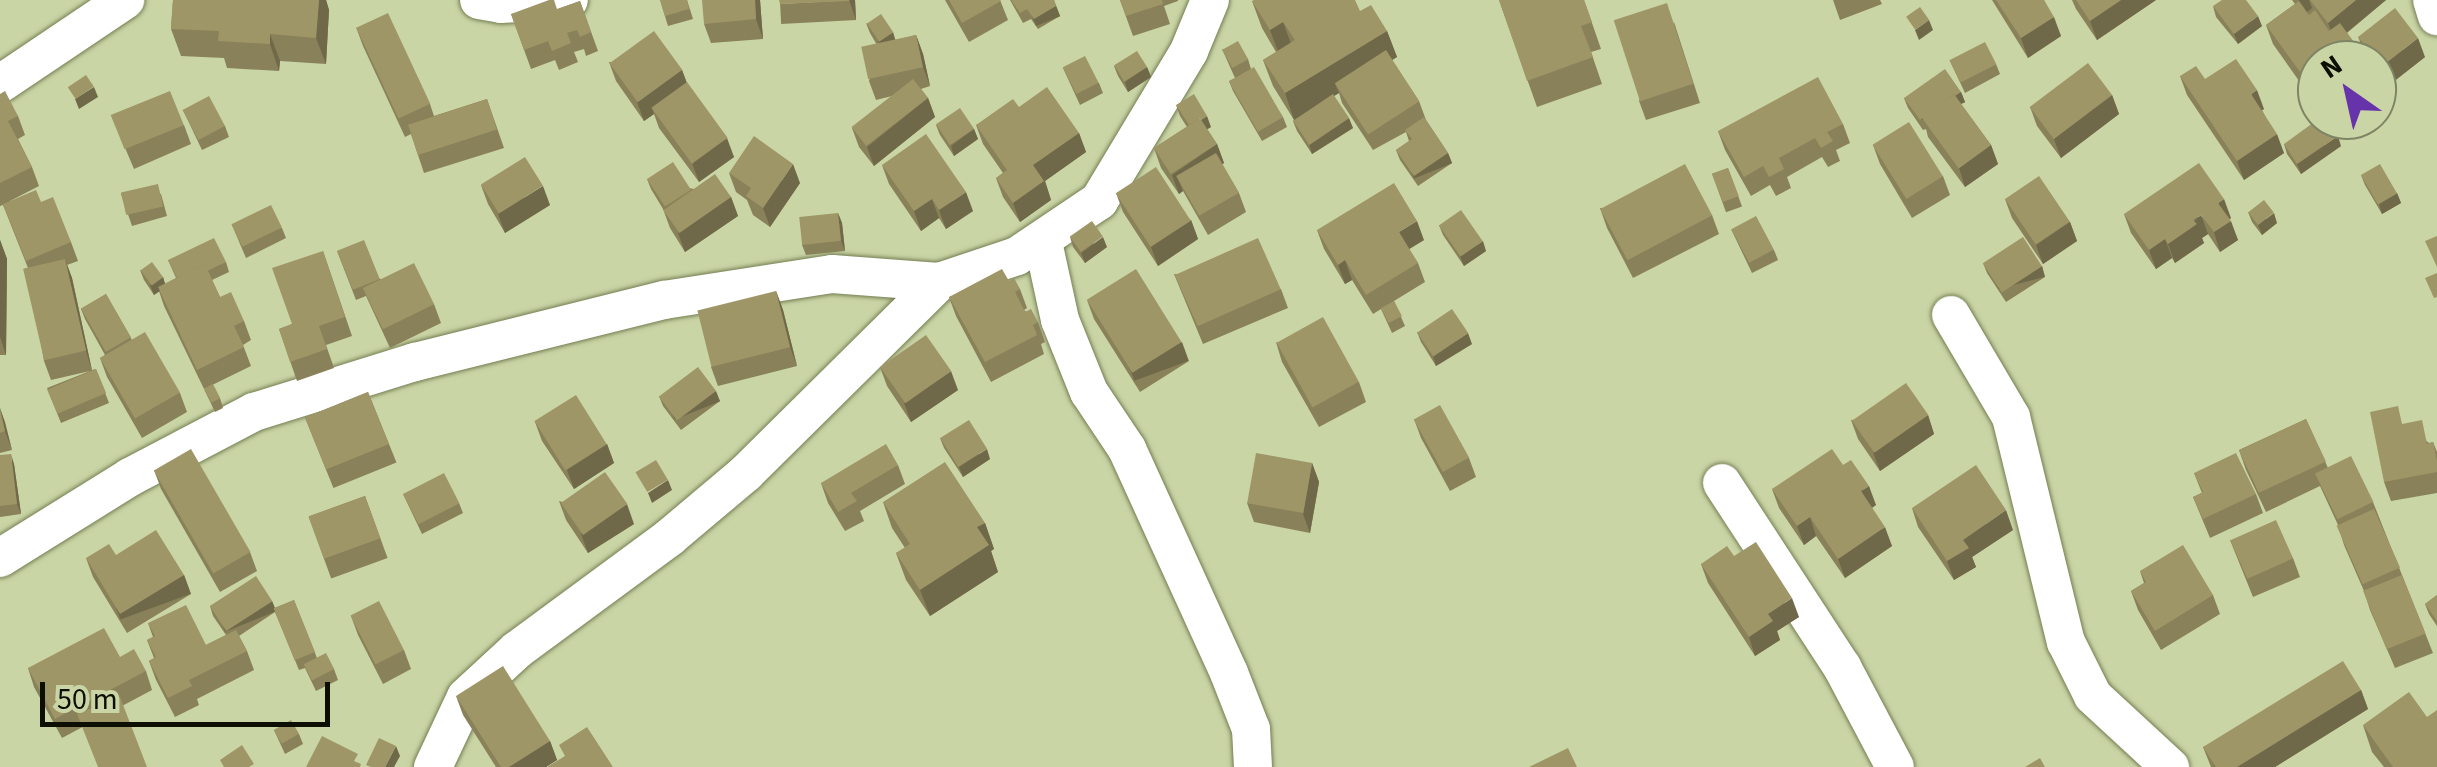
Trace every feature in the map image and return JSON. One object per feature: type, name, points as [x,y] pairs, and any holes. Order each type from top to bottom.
[{"type":"street","points":[[0,84],[125,0]]},
{"type":"street","points":[[479,0],[501,4],[569,0]]},
{"type":"street","points":[[2432,0],[2437,16]]},
{"type":"street","points":[[0,558],[130,477],[254,412],[415,362],[664,300],[813,277],[939,282],[1017,256],[1043,242],[1098,200],[1214,4]]},
{"type":"street","points":[[1043,242],[1060,320],[1090,392],[1126,449],[1229,673],[1250,729],[1253,767]]},
{"type":"street","points":[[433,767],[466,697],[517,650],[670,537],[746,472],[939,282]]},
{"type":"street","points":[[1951,314],[2011,417],[2066,642],[2093,696],[2170,767]]},
{"type":"street","points":[[1722,483],[1842,667],[1895,767]]},
{"type":"building","points":[[173,0],[319,0],[316,38],[270,34],[270,44],[218,41],[219,31],[171,29]]},
{"type":"building","points":[[554,0],[557,9],[580,1],[591,32],[580,37],[577,30],[567,33],[571,43],[552,51],[548,41],[524,50],[511,14]]},
{"type":"building","points":[[660,0],[687,0],[689,9],[665,16]]},
{"type":"building","points":[[702,0],[755,0],[756,19],[704,24]]},
{"type":"building","points":[[779,0],[849,0],[849,1],[780,4]]},
{"type":"building","points":[[949,0],[1000,0],[1001,1],[962,23]]},
{"type":"building","points":[[1011,0],[1054,0],[1056,6],[1034,19],[1027,9],[1020,13]]},
{"type":"building","points":[[1120,0],[1162,0],[1163,4],[1126,16]]},
{"type":"building","points":[[1254,0],[1355,0],[1360,11],[1371,5],[1387,31],[1285,93],[1263,60],[1295,40],[1283,22],[1270,30]]},
{"type":"building","points":[[1499,0],[1584,0],[1592,22],[1581,26],[1593,57],[1527,81]]},
{"type":"building","points":[[1996,0],[2044,0],[2054,17],[2021,38]]},
{"type":"building","points":[[2076,0],[2121,0],[2090,21]]},
{"type":"building","points":[[2222,0],[2246,0],[2258,16],[2234,34],[2213,6]]},
{"type":"building","points":[[2310,0],[2356,0],[2328,23]]},
{"type":"building","points":[[2299,1],[2309,15],[2315,10],[2329,31],[2340,23],[2352,40],[2297,40],[2297,68],[2266,25]]},
{"type":"building","points":[[1667,3],[1693,84],[1640,101],[1614,20]]},
{"type":"building","points":[[1920,7],[1929,20],[1915,30],[1906,17]]},
{"type":"building","points":[[2395,8],[2418,38],[2397,54],[2397,40],[2358,37]]},
{"type":"building","points":[[388,13],[430,104],[399,118],[356,28]]},
{"type":"building","points":[[881,14],[893,32],[879,42],[867,24]]},
{"type":"building","points":[[654,31],[682,70],[638,102],[610,63]]},
{"type":"building","points":[[916,35],[923,67],[868,79],[861,47]]},
{"type":"building","points":[[1238,41],[1248,59],[1232,68],[1222,50]]},
{"type":"building","points":[[1985,42],[1996,64],[1961,82],[1949,60]]},
{"type":"building","points":[[1386,50],[1419,101],[1368,134],[1335,83]]},
{"type":"building","points":[[1137,51],[1147,67],[1124,81],[1114,65]]},
{"type":"building","points":[[1085,56],[1099,83],[1076,94],[1063,67]]},
{"type":"building","points":[[2236,59],[2257,90],[2251,94],[2277,134],[2237,161],[2180,76],[2196,66],[2205,79]]},
{"type":"building","points":[[2088,63],[2112,95],[2054,139],[2030,107]]},
{"type":"building","points":[[1254,67],[1283,117],[1258,132],[1229,82]]},
{"type":"building","points":[[1945,69],[1961,92],[1920,120],[1904,98]]},
{"type":"building","points":[[86,75],[94,87],[76,99],[68,87]]},
{"type":"building","points":[[1818,77],[1843,124],[1827,132],[1833,141],[1821,148],[1815,138],[1779,158],[1784,169],[1769,177],[1763,166],[1744,177],[1718,131]]},
{"type":"building","points":[[913,79],[928,98],[866,146],[852,127]]},
{"type":"building","points":[[687,82],[728,138],[692,164],[651,108]]},
{"type":"building","points":[[1047,87],[1079,133],[1033,165],[1044,181],[1013,203],[996,178],[1007,170],[976,125],[1013,99],[1019,107]]},
{"type":"building","points":[[5,91],[18,116],[8,121],[32,167],[0,183],[0,94]]},
{"type":"building","points":[[170,91],[184,125],[125,149],[111,115]]},
{"type":"building","points":[[1194,94],[1207,116],[1189,125],[1176,105]]},
{"type":"building","points":[[1333,94],[1349,118],[1309,145],[1293,121]]},
{"type":"building","points":[[1954,94],[1991,145],[1959,168],[1922,118]]},
{"type":"building","points":[[209,96],[225,126],[198,140],[183,110]]},
{"type":"building","points":[[487,99],[497,129],[418,155],[408,125]]},
{"type":"building","points":[[960,108],[974,129],[950,145],[936,124]]},
{"type":"building","points":[[1424,117],[1448,153],[1414,176],[1396,150],[1412,139],[1405,130]]},
{"type":"building","points":[[1200,118],[1217,144],[1171,174],[1154,148]]},
{"type":"building","points":[[1909,122],[1943,176],[1906,199],[1873,145]]},
{"type":"building","points":[[926,134],[966,192],[939,210],[932,199],[914,211],[882,165]]},
{"type":"building","points":[[2297,135],[2297,140],[2332,140],[2297,164],[2284,144]]},
{"type":"building","points":[[754,136],[793,164],[763,208],[746,196],[751,188],[729,173]]},
{"type":"building","points":[[1216,153],[1239,193],[1199,216],[1176,176]]},
{"type":"building","points":[[525,157],[543,186],[499,213],[481,185]]},
{"type":"building","points":[[673,162],[691,190],[665,207],[647,179]]},
{"type":"building","points":[[2199,163],[2224,199],[2218,203],[2231,221],[2214,232],[2201,215],[2193,220],[2197,224],[2168,244],[2165,239],[2149,250],[2124,214]]},
{"type":"building","points":[[1685,164],[1712,215],[1627,260],[1600,209]]},
{"type":"building","points":[[2380,164],[2397,193],[2378,204],[2361,175]]},
{"type":"building","points":[[1156,167],[1191,221],[1151,247],[1116,193]]},
{"type":"building","points":[[1728,168],[1739,196],[1723,202],[1712,174]]},
{"type":"building","points":[[715,174],[731,197],[679,233],[663,210]]},
{"type":"building","points":[[2039,176],[2070,222],[2036,245],[2005,199]]},
{"type":"building","points":[[1394,183],[1417,221],[1399,232],[1418,263],[1366,295],[1345,260],[1338,265],[1317,230]]},
{"type":"building","points":[[158,184],[163,206],[126,215],[121,193]]},
{"type":"building","points":[[36,190],[41,202],[53,197],[71,242],[26,261],[3,204]]},
{"type":"building","points":[[2264,200],[2274,213],[2258,225],[2248,212]]},
{"type":"building","points":[[271,205],[282,227],[242,247],[231,224]]},
{"type":"building","points":[[1461,210],[1483,241],[1461,257],[1439,225]]},
{"type":"building","points":[[838,213],[841,241],[802,245],[799,217]]},
{"type":"building","points":[[1756,216],[1774,250],[1749,263],[1731,229]]},
{"type":"building","points":[[1092,221],[1103,237],[1081,252],[1070,236]]},
{"type":"building","points":[[2437,236],[2437,267],[2425,241]]},
{"type":"building","points":[[2023,237],[2042,266],[2002,292],[1983,263]]},
{"type":"building","points":[[214,238],[226,262],[207,271],[205,264],[177,278],[168,260]]},
{"type":"building","points":[[1258,238],[1281,289],[1198,326],[1175,275]]},
{"type":"building","points":[[364,240],[380,279],[353,290],[337,251]]},
{"type":"building","points":[[323,251],[345,317],[319,326],[327,349],[290,362],[279,329],[292,324],[272,268]]},
{"type":"building","points":[[65,259],[86,351],[44,360],[23,269]]},
{"type":"building","points":[[152,262],[163,277],[152,286],[141,270]]},
{"type":"building","points":[[414,263],[434,304],[383,329],[363,288]]},
{"type":"building","points":[[205,264],[220,297],[231,292],[244,321],[234,326],[244,347],[197,370],[158,287]]},
{"type":"building","points":[[1002,269],[1020,289],[1015,292],[1025,312],[1031,309],[1038,322],[1033,325],[1037,335],[985,362],[949,297]]},
{"type":"building","points":[[1136,269],[1182,342],[1132,373],[1087,300]]},
{"type":"building","points":[[2437,273],[2437,297],[2434,298],[2425,278]]},
{"type":"building","points":[[776,291],[790,347],[711,367],[697,311]]},
{"type":"building","points":[[106,294],[131,337],[106,352],[81,308]]},
{"type":"building","points":[[1394,301],[1402,316],[1389,323],[1381,308]]},
{"type":"building","points":[[1452,309],[1468,333],[1433,357],[1417,332]]},
{"type":"building","points":[[1323,317],[1359,382],[1313,407],[1277,343]]},
{"type":"building","points":[[145,332],[180,393],[135,419],[100,358]]},
{"type":"building","points":[[926,335],[951,371],[905,403],[880,367]]},
{"type":"building","points":[[698,367],[716,391],[677,420],[659,396]]},
{"type":"building","points":[[96,369],[106,393],[57,414],[47,390]]},
{"type":"building","points":[[1906,383],[1928,415],[1874,453],[1852,421]]},
{"type":"building","points":[[213,384],[220,398],[211,403],[204,389]]},
{"type":"building","points":[[368,392],[389,444],[326,469],[305,417]]},
{"type":"building","points":[[576,395],[607,444],[565,470],[534,421]]},
{"type":"building","points":[[1440,405],[1469,457],[1443,472],[1414,420]]},
{"type":"building","points":[[2398,406],[2402,424],[2422,420],[2427,444],[2433,442],[2437,472],[2384,482],[2370,412]]},
{"type":"building","points":[[2306,419],[2326,462],[2259,493],[2239,450]]},
{"type":"building","points":[[969,420],[987,449],[958,467],[940,438]]},
{"type":"building","points":[[886,444],[898,465],[851,493],[857,501],[838,512],[821,483]]},
{"type":"building","points":[[191,449],[251,552],[213,574],[154,470]]},
{"type":"building","points":[[1832,449],[1843,465],[1851,460],[1869,486],[1861,491],[1885,527],[1838,559],[1810,517],[1797,526],[1772,489]]},
{"type":"building","points":[[1256,453],[1312,463],[1303,513],[1247,503]]},
{"type":"building","points":[[2236,453],[2256,494],[2203,519],[2193,497],[2203,492],[2194,473]]},
{"type":"building","points":[[11,454],[17,504],[0,506],[0,455]]},
{"type":"building","points":[[2351,456],[2373,502],[2337,519],[2315,474]]},
{"type":"building","points":[[656,460],[668,480],[647,492],[635,472]]},
{"type":"building","points":[[945,462],[985,523],[977,527],[989,545],[920,590],[896,553],[910,544],[883,502]]},
{"type":"building","points":[[1976,465],[2006,510],[1963,540],[1969,548],[1947,561],[1912,508]]},
{"type":"building","points":[[605,472],[627,504],[583,535],[561,503]]},
{"type":"building","points":[[444,473],[459,503],[418,524],[403,494]]},
{"type":"building","points":[[365,496],[380,538],[324,559],[309,517]]},
{"type":"building","points":[[2374,509],[2400,567],[2363,584],[2337,526]]},
{"type":"building","points":[[2276,520],[2293,558],[2247,579],[2230,540]]},
{"type":"building","points":[[156,530],[184,575],[120,614],[86,558],[109,544],[116,555]]},
{"type":"building","points":[[1756,542],[1792,598],[1768,614],[1773,621],[1749,637],[1701,564],[1727,546],[1734,556]]},
{"type":"building","points":[[2183,545],[2213,595],[2155,631],[2131,591],[2146,582],[2140,571]]},
{"type":"building","points":[[2402,575],[2426,633],[2387,649],[2363,591]]},
{"type":"building","points":[[256,576],[272,601],[226,631],[210,606]]},
{"type":"building","points":[[2437,595],[2437,621],[2425,604]]},
{"type":"building","points":[[294,600],[315,652],[295,660],[274,608]]},
{"type":"building","points":[[379,601],[404,650],[375,665],[350,616]]},
{"type":"building","points":[[186,605],[206,645],[236,630],[247,651],[189,680],[192,686],[168,698],[149,661],[156,657],[147,640],[155,636],[148,623]]},
{"type":"building","points":[[104,628],[120,657],[134,649],[146,671],[55,719],[28,668]]},
{"type":"building","points":[[326,653],[334,669],[312,680],[304,664]]},
{"type":"building","points":[[2343,661],[2361,690],[2237,767],[2216,767],[2203,747]]},
{"type":"building","points":[[503,666],[550,741],[509,767],[501,767],[456,696]]},
{"type":"building","points":[[2409,692],[2427,717],[2437,710],[2437,767],[2393,767],[2363,725]]},
{"type":"building","points":[[120,697],[147,767],[98,767],[77,714]]},
{"type":"building","points":[[291,720],[299,734],[282,744],[274,730]]},
{"type":"building","points":[[587,727],[613,767],[547,767],[565,756],[559,745]]},
{"type":"building","points":[[322,736],[358,754],[354,761],[360,767],[306,767]]},
{"type":"building","points":[[379,738],[396,746],[385,767],[371,767],[366,765]]},
{"type":"building","points":[[242,745],[254,764],[224,767],[220,760]]},
{"type":"building","points":[[1568,748],[1577,767],[1529,767]]},
{"type":"building","points":[[2040,758],[2045,767],[2025,767]]}]
